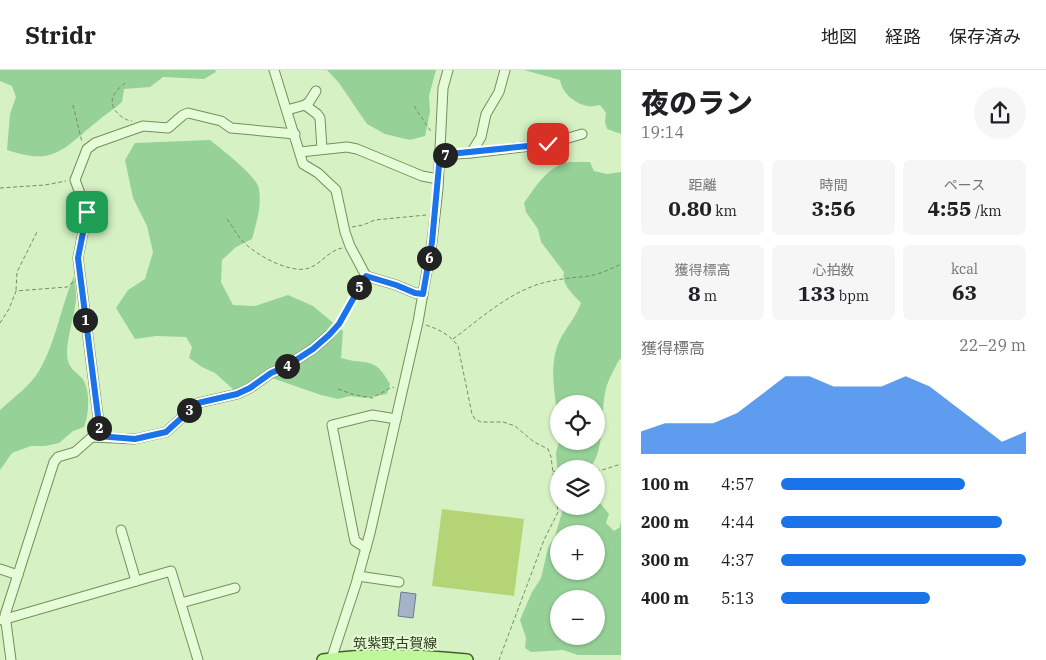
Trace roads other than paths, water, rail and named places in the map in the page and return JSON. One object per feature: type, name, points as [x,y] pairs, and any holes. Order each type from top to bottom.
[{"type":"main road","name":"筑紫野古賀線","points":[[328,660],[394,655],[467,660]]},
{"type":"street","points":[[274,70],[303,164],[318,173],[336,190],[350,246],[366,276],[423,294]]},
{"type":"street","points":[[328,660],[366,548],[418,322],[435,214],[443,88],[448,70]]},
{"type":"street","points":[[472,153],[481,137],[486,114],[499,92],[505,70]]},
{"type":"street","points":[[287,110],[305,105],[316,91]]},
{"type":"street","points":[[305,105],[320,118],[322,149]]},
{"type":"street","points":[[98,436],[99,424],[78,258],[87,212],[75,180],[86,152],[95,143],[143,126],[168,128],[188,113],[221,121],[232,128],[295,134]]},
{"type":"street","points":[[440,155],[548,144],[582,134]]},
{"type":"street","points":[[300,152],[347,146],[422,176],[438,179]]},
{"type":"street","points":[[11,660],[3,620],[54,462],[58,457],[75,452],[89,439],[98,436],[135,439],[166,432],[198,403],[237,394],[250,388],[271,373],[285,367],[313,349],[329,335]]},
{"type":"street","points":[[366,548],[356,541],[354,537],[332,425],[372,414],[396,419]]},
{"type":"street","points":[[121,530],[136,581]]},
{"type":"street","points":[[0,569],[18,574]]},
{"type":"street","points":[[3,620],[171,571],[198,660]]},
{"type":"street","points":[[358,576],[399,582]]},
{"type":"street","points":[[181,603],[235,588]]},
{"type":"water","points":[[401,592],[416,594],[413,618],[398,616]]}]
